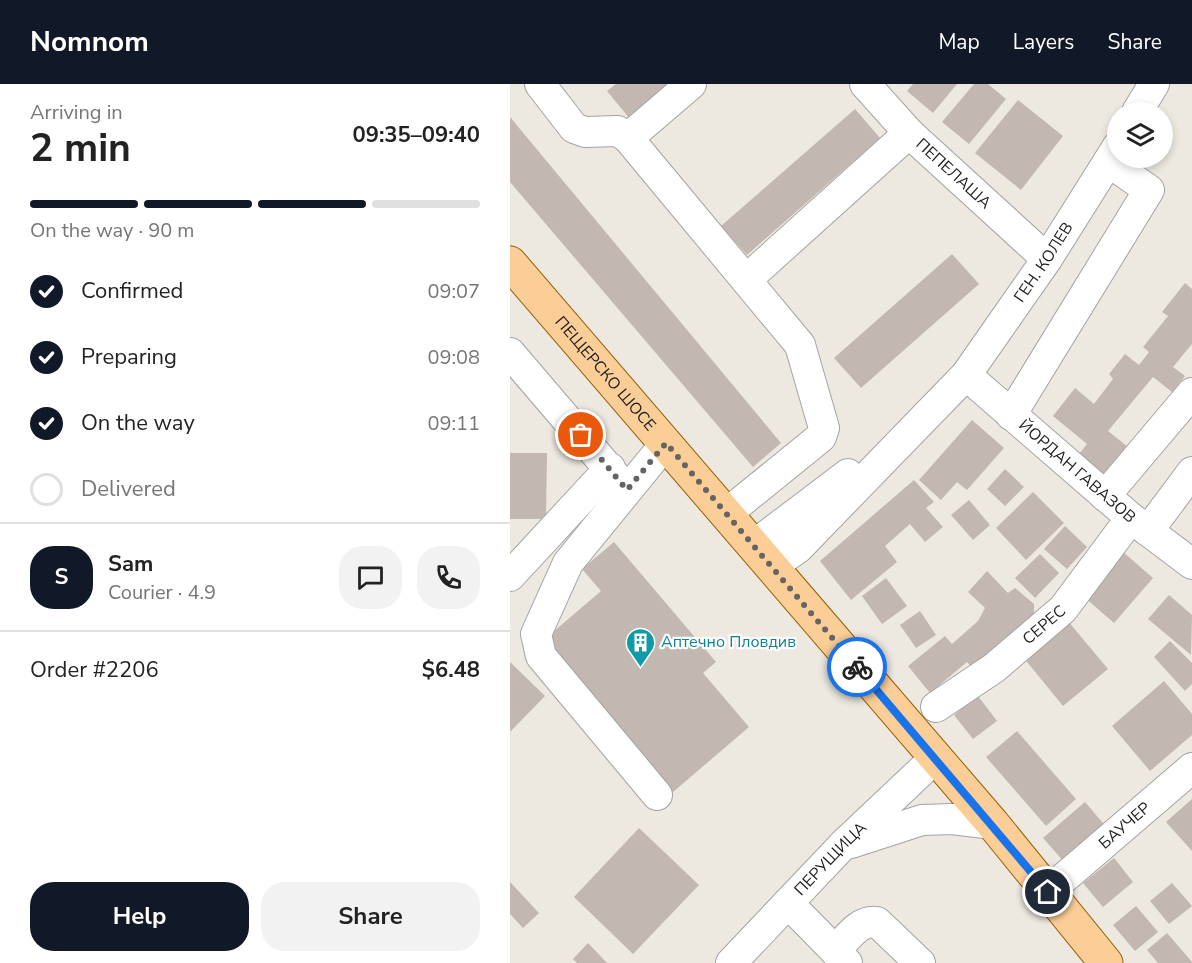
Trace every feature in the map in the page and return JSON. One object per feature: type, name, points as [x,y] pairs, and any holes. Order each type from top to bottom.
[{"type":"main road","name":"ПЕЩЕРСКО ШОСЕ","points":[[510,263],[993,824],[1106,963]]},
{"type":"street","points":[[540,84],[574,128],[585,132],[618,130],[628,138],[800,345],[824,428],[821,437],[726,514]]},
{"type":"street","points":[[628,138],[691,84]]},
{"type":"street","name":"ПЕПЕЛАША","points":[[865,84],[909,133],[1047,259]]},
{"type":"street","points":[[1143,102],[1154,84]]},
{"type":"street","points":[[746,279],[909,133]]},
{"type":"street","name":"ГЕН. КОЛЕВ","points":[[762,556],[798,548],[966,375],[1047,259],[1107,164]]},
{"type":"street","points":[[1011,415],[1149,190],[1127,168]]},
{"type":"street","points":[[510,353],[618,479]]},
{"type":"street","name":"ЙОРДАН ГАВАЗОВ","points":[[966,375],[1139,525],[1192,564]]},
{"type":"street","points":[[1105,496],[1192,393]]},
{"type":"street","points":[[510,576],[618,479],[666,443]]},
{"type":"street","name":"СЕРЕС","points":[[936,707],[994,668],[1063,609],[1139,525],[1192,472]]},
{"type":"street","points":[[618,479],[568,563],[537,634],[541,656],[657,795]]},
{"type":"street","name":"ПЕРУЩИЦА","points":[[731,963],[843,846],[935,758]]},
{"type":"street","name":"БАУЧЕР","points":[[1058,884],[1192,768]]},
{"type":"street","points":[[843,846],[922,820],[952,819],[993,824]]},
{"type":"street","points":[[788,903],[841,957],[861,924],[869,921],[877,922],[920,963]]},
{"type":"building","points":[[616,84],[671,84],[630,119],[607,91]]},
{"type":"building","points":[[913,84],[957,84],[933,113],[907,91]]},
{"type":"building","points":[[974,84],[988,84],[1006,99],[969,144],[942,122]]},
{"type":"building","points":[[1018,100],[1063,136],[1021,190],[975,153]]},
{"type":"building","points":[[855,109],[880,138],[747,255],[721,226]]},
{"type":"building","points":[[510,117],[781,443],[753,467],[510,182]]},
{"type":"building","points":[[952,254],[979,284],[861,388],[834,358]]},
{"type":"building","points":[[1185,283],[1192,289],[1192,344],[1173,367],[1185,376],[1172,392],[1153,377],[1108,431],[1133,451],[1110,479],[1079,454],[1087,444],[1053,416],[1075,388],[1094,404],[1113,379],[1109,374],[1125,354],[1139,365],[1149,352],[1143,347],[1168,316],[1162,312]]},
{"type":"building","points":[[972,420],[1004,448],[967,490],[957,482],[941,500],[919,480]]},
{"type":"building","points":[[510,453],[547,453],[546,519],[510,519]]},
{"type":"building","points":[[1005,469],[1024,487],[1005,506],[987,489]]},
{"type":"building","points":[[914,480],[934,502],[926,508],[943,527],[925,542],[910,524],[885,546],[897,562],[851,600],[820,561]]},
{"type":"building","points":[[1033,492],[1064,523],[1026,560],[996,528]]},
{"type":"building","points":[[969,500],[990,525],[973,540],[951,515]]},
{"type":"building","points":[[1065,526],[1087,547],[1067,569],[1044,549]]},
{"type":"building","name":"Аптечно Пловдив","points":[[614,542],[716,662],[703,673],[749,727],[666,798],[608,729],[616,722],[546,638],[601,591],[582,569]]},
{"type":"building","points":[[1122,551],[1153,578],[1114,623],[1083,596]]},
{"type":"building","points":[[1040,554],[1059,573],[1035,598],[1015,578]]},
{"type":"building","points":[[987,571],[1008,593],[1015,588],[1034,604],[1034,619],[975,671],[967,662],[930,693],[908,666],[945,636],[952,644],[978,621],[985,608],[968,592]]},
{"type":"building","points":[[886,578],[907,606],[882,624],[862,596]]},
{"type":"building","points":[[1169,595],[1192,615],[1191,655],[1148,619]]},
{"type":"building","points":[[920,611],[936,635],[916,648],[900,625]]},
{"type":"building","points":[[1067,620],[1108,669],[1063,706],[1023,657]]},
{"type":"building","points":[[1170,641],[1192,663],[1192,684],[1185,691],[1154,657]]},
{"type":"building","points":[[510,662],[545,696],[510,732]]},
{"type":"building","points":[[1164,681],[1192,714],[1192,735],[1150,771],[1112,726]]},
{"type":"building","points":[[978,696],[997,721],[973,739],[954,715]]},
{"type":"building","points":[[1017,731],[1076,799],[1046,826],[986,757]]},
{"type":"building","points":[[1192,799],[1192,851],[1166,822]]},
{"type":"building","points":[[1085,802],[1108,829],[1066,864],[1043,838]]},
{"type":"building","points":[[639,828],[699,885],[633,954],[574,897]]},
{"type":"building","points":[[1114,858],[1133,882],[1103,907],[1083,883]]},
{"type":"building","points":[[510,882],[539,913],[523,928],[510,914]]},
{"type":"building","points":[[1172,883],[1192,906],[1169,924],[1150,901]]},
{"type":"building","points":[[1136,906],[1158,932],[1135,951],[1113,925]]},
{"type":"building","points":[[1167,933],[1192,963],[1158,963],[1147,950]]},
{"type":"building","points":[[588,943],[607,963],[577,963],[573,959]]},
{"type":"way so far","points":[[581,435],[627,490],[666,443],[857,667]]},
{"type":"place","name":"Аптечно Пловдив","points":[[640,668]]},
{"type":"route","points":[[857,667],[993,824],[1048,892]]}]
